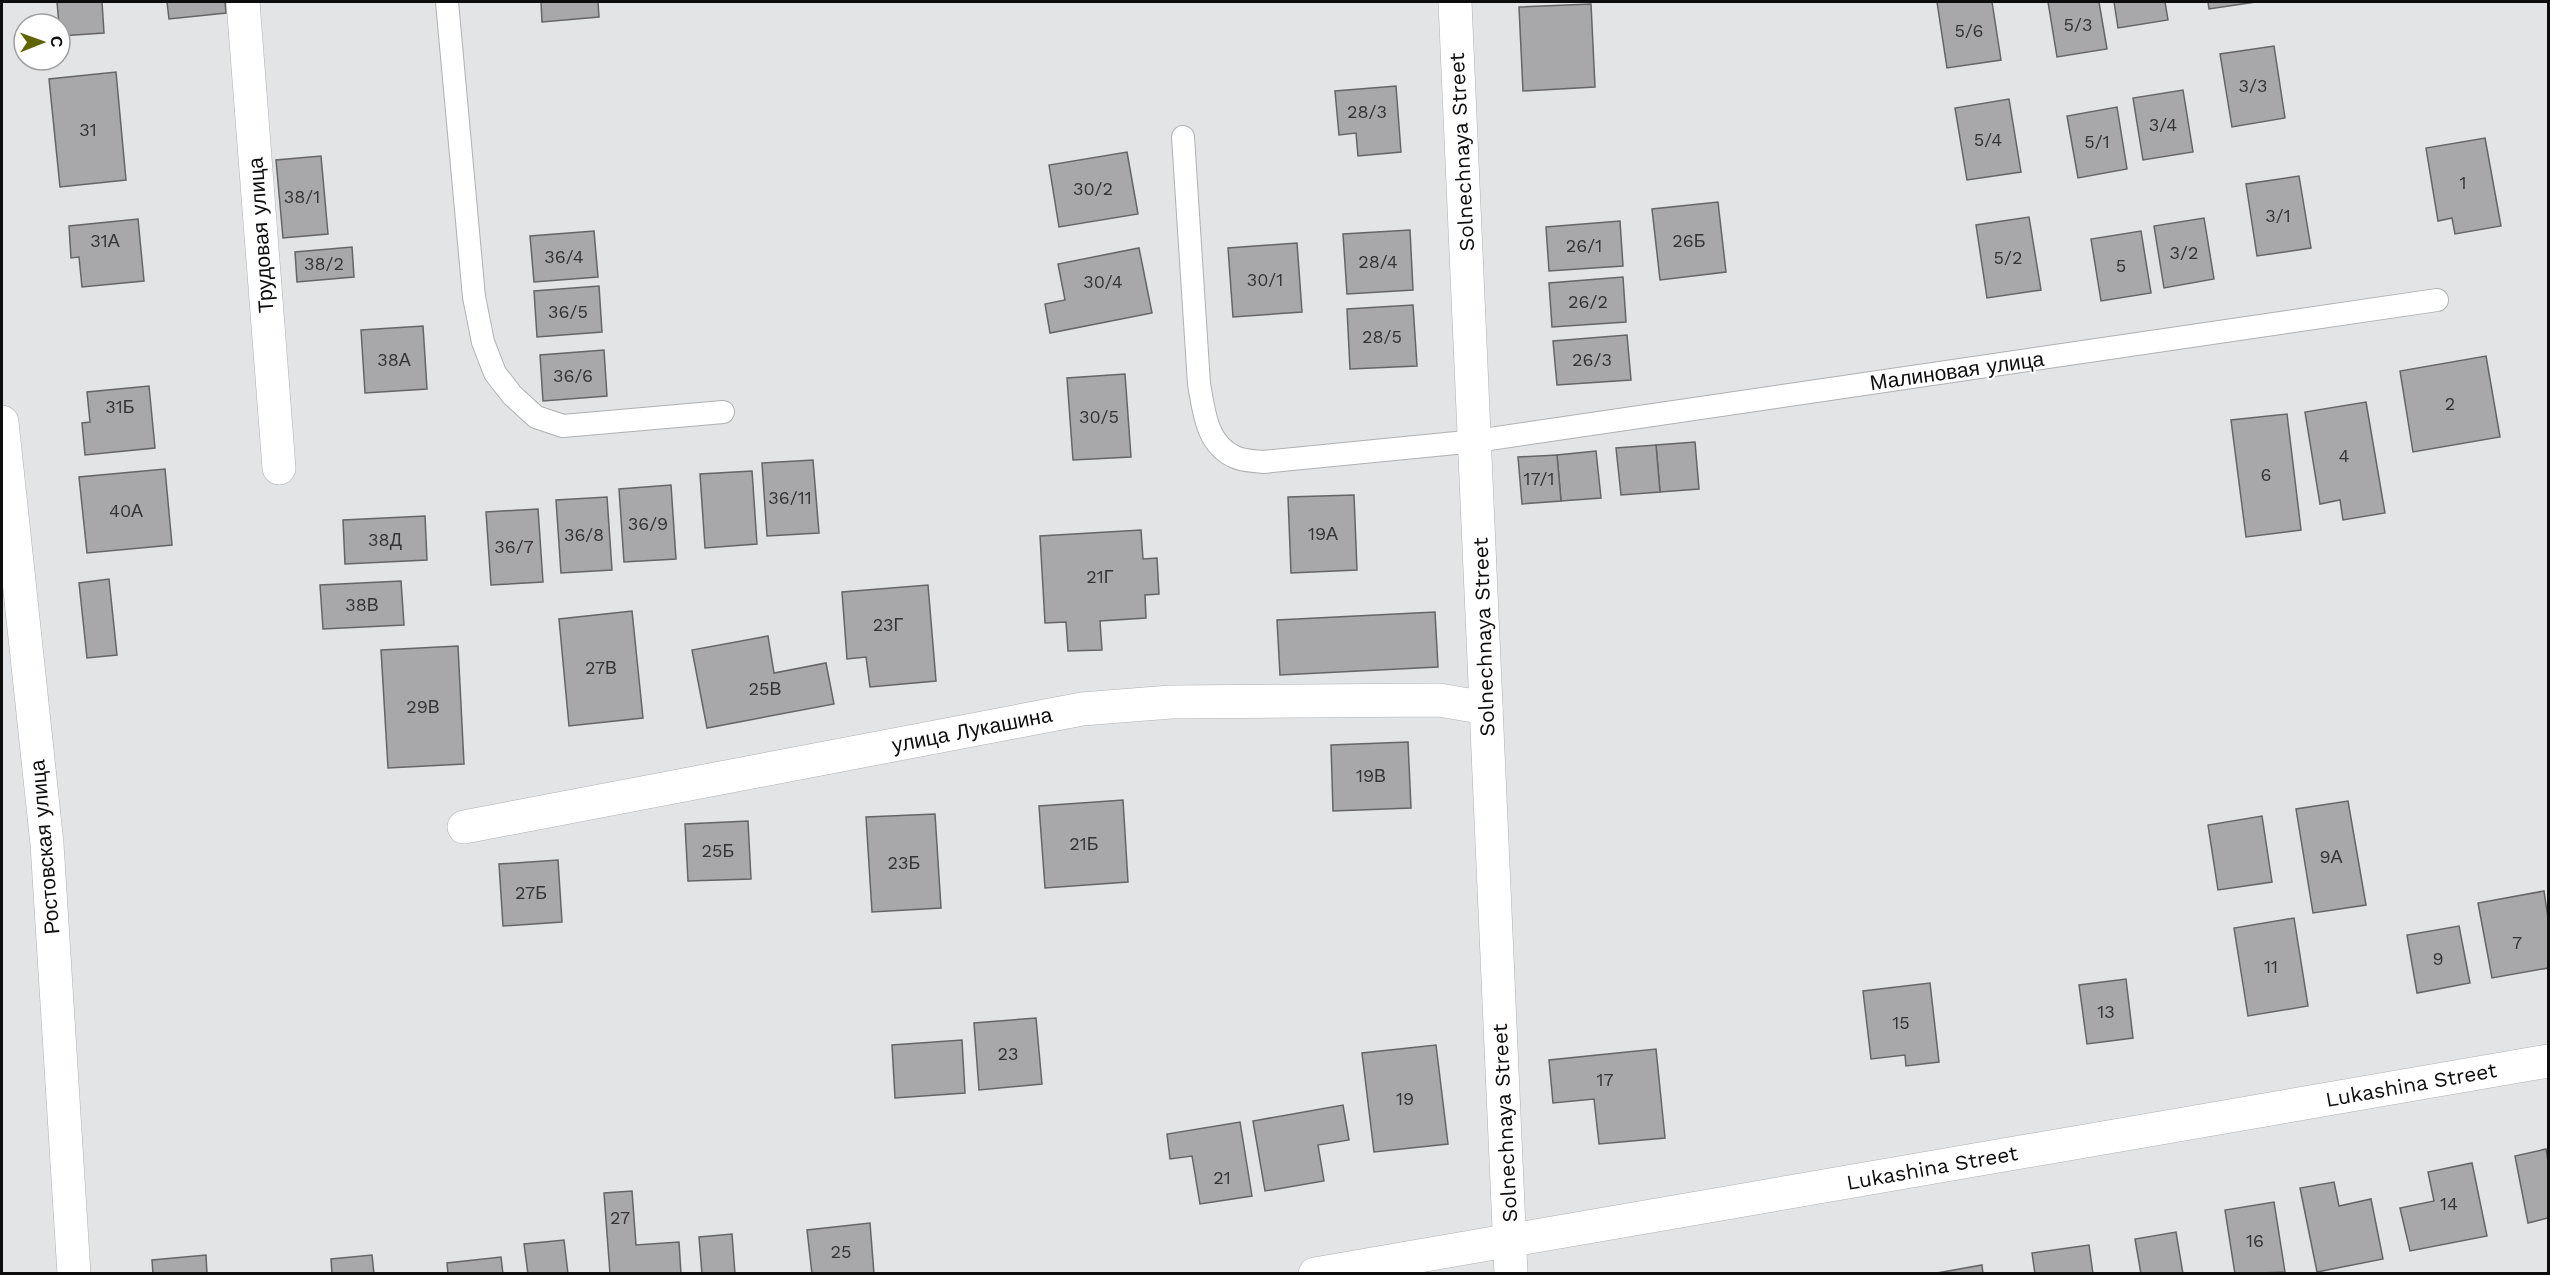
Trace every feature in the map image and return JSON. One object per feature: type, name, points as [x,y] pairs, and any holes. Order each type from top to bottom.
[{"type":"street","name":"Трудовая улица","points":[[243,2],[279,468]]},
{"type":"street","name":"Solnechnaya Street","points":[[1455,2],[1511,1274]]},
{"type":"street","name":"Ростовская улица","points":[[2,422],[47,844],[74,1274]]},
{"type":"street","name":"улица Лукашина","points":[[464,827],[1082,709],[1171,702],[1439,700],[1486,708]]},
{"type":"street","name":"Lukashina Street","points":[[1315,1274],[2548,1061]]},
{"type":"lane","points":[[447,2],[474,297],[483,342],[495,373],[512,396],[536,417],[563,426],[723,412]]},
{"type":"lane","name":"Малиновая улица","points":[[1183,136],[1199,384],[1205,419],[1216,443],[1236,457],[1263,462],[1476,441],[2437,300]]},
{"type":"building","points":[[57,2],[102,2],[104,33],[72,35],[72,12],[58,12]]},
{"type":"building","points":[[167,2],[225,2],[226,13],[169,19]]},
{"type":"building","points":[[541,2],[598,2],[599,17],[542,22]]},
{"type":"building","points":[[1937,2],[1992,2],[2001,60],[1947,68]]},
{"type":"building","points":[[2048,2],[2099,2],[2107,49],[2057,57]]},
{"type":"building","points":[[2114,2],[2165,2],[2168,20],[2118,28]]},
{"type":"building","points":[[2208,2],[2256,2],[2209,9]]},
{"type":"building","points":[[1591,4],[1595,87],[1523,91],[1519,7]]},
{"type":"building","points":[[2274,46],[2285,118],[2232,127],[2220,54]]},
{"type":"building","points":[[116,72],[126,180],[60,187],[49,79]]},
{"type":"building","points":[[1396,86],[1401,152],[1358,156],[1356,133],[1339,135],[1335,91]]},
{"type":"building","points":[[2183,90],[2193,152],[2143,160],[2133,98]]},
{"type":"building","points":[[2009,99],[2021,172],[1967,180],[1955,108]]},
{"type":"building","points":[[2117,107],[2127,169],[2078,178],[2067,116]]},
{"type":"building","points":[[2485,138],[2501,226],[2455,234],[2452,218],[2438,221],[2426,148]]},
{"type":"building","points":[[1127,152],[1138,214],[1059,227],[1049,165]]},
{"type":"building","points":[[321,156],[328,234],[283,238],[276,160]]},
{"type":"building","points":[[2299,176],[2311,248],[2257,256],[2246,184]]},
{"type":"building","points":[[1718,202],[1726,272],[1660,280],[1652,209]]},
{"type":"building","points":[[2029,217],[2041,290],[1987,298],[1976,225]]},
{"type":"building","points":[[2204,218],[2214,279],[2164,288],[2154,226]]},
{"type":"building","points":[[138,219],[144,281],[82,287],[79,257],[71,258],[69,226]]},
{"type":"building","points":[[1620,221],[1623,266],[1549,271],[1546,227]]},
{"type":"building","points":[[1410,230],[1413,290],[1347,294],[1343,234]]},
{"type":"building","points":[[594,231],[598,277],[534,282],[530,236]]},
{"type":"building","points":[[2141,231],[2151,293],[2101,301],[2091,239]]},
{"type":"building","points":[[1297,243],[1302,312],[1233,317],[1228,248]]},
{"type":"building","points":[[352,247],[354,277],[297,282],[295,252]]},
{"type":"building","points":[[1139,248],[1152,313],[1050,333],[1045,304],[1065,300],[1058,264]]},
{"type":"building","points":[[1623,277],[1626,322],[1552,327],[1549,283]]},
{"type":"building","points":[[599,286],[602,332],[537,337],[534,291]]},
{"type":"building","points":[[1413,305],[1417,366],[1350,369],[1347,309]]},
{"type":"building","points":[[423,326],[427,389],[365,393],[361,330]]},
{"type":"building","points":[[1627,335],[1631,380],[1557,385],[1553,341]]},
{"type":"building","points":[[604,350],[607,396],[543,401],[540,355]]},
{"type":"building","points":[[2486,356],[2500,437],[2413,452],[2400,371]]},
{"type":"building","points":[[1125,374],[1131,457],[1073,460],[1067,378]]},
{"type":"building","points":[[149,386],[155,448],[85,455],[82,423],[90,422],[87,392]]},
{"type":"building","points":[[2366,402],[2385,513],[2343,520],[2340,500],[2320,504],[2305,412]]},
{"type":"building","points":[[2287,414],[2301,530],[2246,537],[2231,420]]},
{"type":"building","points":[[1695,442],[1699,489],[1660,492],[1656,445]]},
{"type":"building","points":[[1656,445],[1660,492],[1621,495],[1616,448]]},
{"type":"building","points":[[1596,451],[1601,498],[1561,501],[1557,455]]},
{"type":"building","points":[[1557,455],[1561,501],[1522,504],[1518,457]]},
{"type":"building","points":[[813,460],[819,533],[767,536],[762,463]]},
{"type":"building","points":[[165,469],[172,545],[87,553],[79,477]]},
{"type":"building","points":[[752,471],[757,544],[705,548],[700,474]]},
{"type":"building","points":[[671,485],[676,559],[624,562],[619,489]]},
{"type":"building","points":[[1354,495],[1357,570],[1291,573],[1288,497]]},
{"type":"building","points":[[607,497],[612,570],[561,573],[556,500]]},
{"type":"building","points":[[538,509],[543,582],[491,585],[486,512]]},
{"type":"building","points":[[425,516],[427,560],[345,564],[343,520]]},
{"type":"building","points":[[1141,530],[1143,559],[1157,558],[1159,594],[1145,595],[1146,618],[1100,621],[1102,650],[1068,651],[1066,622],[1045,623],[1040,536]]},
{"type":"building","points":[[109,579],[117,655],[87,658],[79,583]]},
{"type":"building","points":[[401,581],[404,625],[323,629],[320,585]]},
{"type":"building","points":[[928,585],[936,681],[870,687],[866,657],[847,659],[842,592]]},
{"type":"building","points":[[632,611],[643,718],[569,726],[559,619]]},
{"type":"building","points":[[1435,612],[1438,667],[1280,675],[1277,620]]},
{"type":"building","points":[[768,636],[774,673],[826,663],[834,704],[707,728],[692,650]]},
{"type":"building","points":[[458,646],[464,764],[388,768],[381,650]]},
{"type":"building","points":[[1408,742],[1411,808],[1333,811],[1331,745]]},
{"type":"building","points":[[1123,800],[1128,882],[1045,888],[1039,806]]},
{"type":"building","points":[[2348,801],[2366,905],[2313,913],[2296,809]]},
{"type":"building","points":[[935,814],[941,908],[872,912],[866,817]]},
{"type":"building","points":[[2262,816],[2272,882],[2218,890],[2208,825]]},
{"type":"building","points":[[748,821],[751,879],[688,881],[685,824]]},
{"type":"building","points":[[558,860],[562,922],[503,926],[499,864]]},
{"type":"building","points":[[2544,891],[2548,918],[2548,968],[2492,978],[2478,903]]},
{"type":"building","points":[[2294,918],[2308,1006],[2248,1016],[2234,928]]},
{"type":"building","points":[[2459,926],[2470,983],[2417,993],[2407,935]]},
{"type":"building","points":[[2126,979],[2133,1038],[2087,1044],[2079,985]]},
{"type":"building","points":[[1930,983],[1939,1062],[1906,1066],[1905,1055],[1871,1059],[1863,991]]},
{"type":"building","points":[[1036,1018],[1042,1084],[979,1090],[974,1023]]},
{"type":"building","points":[[962,1040],[965,1093],[895,1098],[892,1045]]},
{"type":"building","points":[[1436,1045],[1448,1144],[1374,1152],[1362,1053]]},
{"type":"building","points":[[1656,1049],[1665,1138],[1599,1144],[1594,1099],[1553,1103],[1549,1060]]},
{"type":"building","points":[[1343,1105],[1349,1140],[1318,1145],[1324,1181],[1265,1191],[1253,1121]]},
{"type":"building","points":[[1240,1122],[1252,1196],[1200,1204],[1192,1156],[1170,1159],[1167,1134]]},
{"type":"building","points":[[2546,1149],[2548,1218],[2528,1223],[2515,1156]]},
{"type":"building","points":[[2472,1163],[2487,1236],[2410,1251],[2400,1208],[2434,1201],[2428,1172]]},
{"type":"building","points":[[2334,1182],[2339,1206],[2371,1199],[2383,1259],[2317,1272],[2300,1188]]},
{"type":"building","points":[[632,1191],[636,1245],[679,1242],[681,1274],[610,1274],[604,1193]]},
{"type":"building","points":[[2274,1202],[2285,1272],[2235,1274],[2225,1210]]},
{"type":"building","points":[[870,1223],[874,1274],[812,1274],[807,1230]]},
{"type":"building","points":[[2176,1232],[2183,1274],[2141,1274],[2135,1239]]},
{"type":"building","points":[[732,1234],[735,1274],[702,1274],[699,1237]]},
{"type":"building","points":[[564,1240],[568,1274],[528,1274],[524,1244]]},
{"type":"building","points":[[2089,1245],[2093,1274],[2035,1274],[2032,1253]]},
{"type":"building","points":[[206,1255],[207,1274],[153,1274],[152,1260]]},
{"type":"building","points":[[372,1255],[374,1274],[332,1274],[331,1259]]},
{"type":"building","points":[[501,1257],[503,1274],[448,1274],[447,1263]]},
{"type":"building","points":[[1982,1265],[1983,1274],[1937,1274],[1937,1273]]}]
